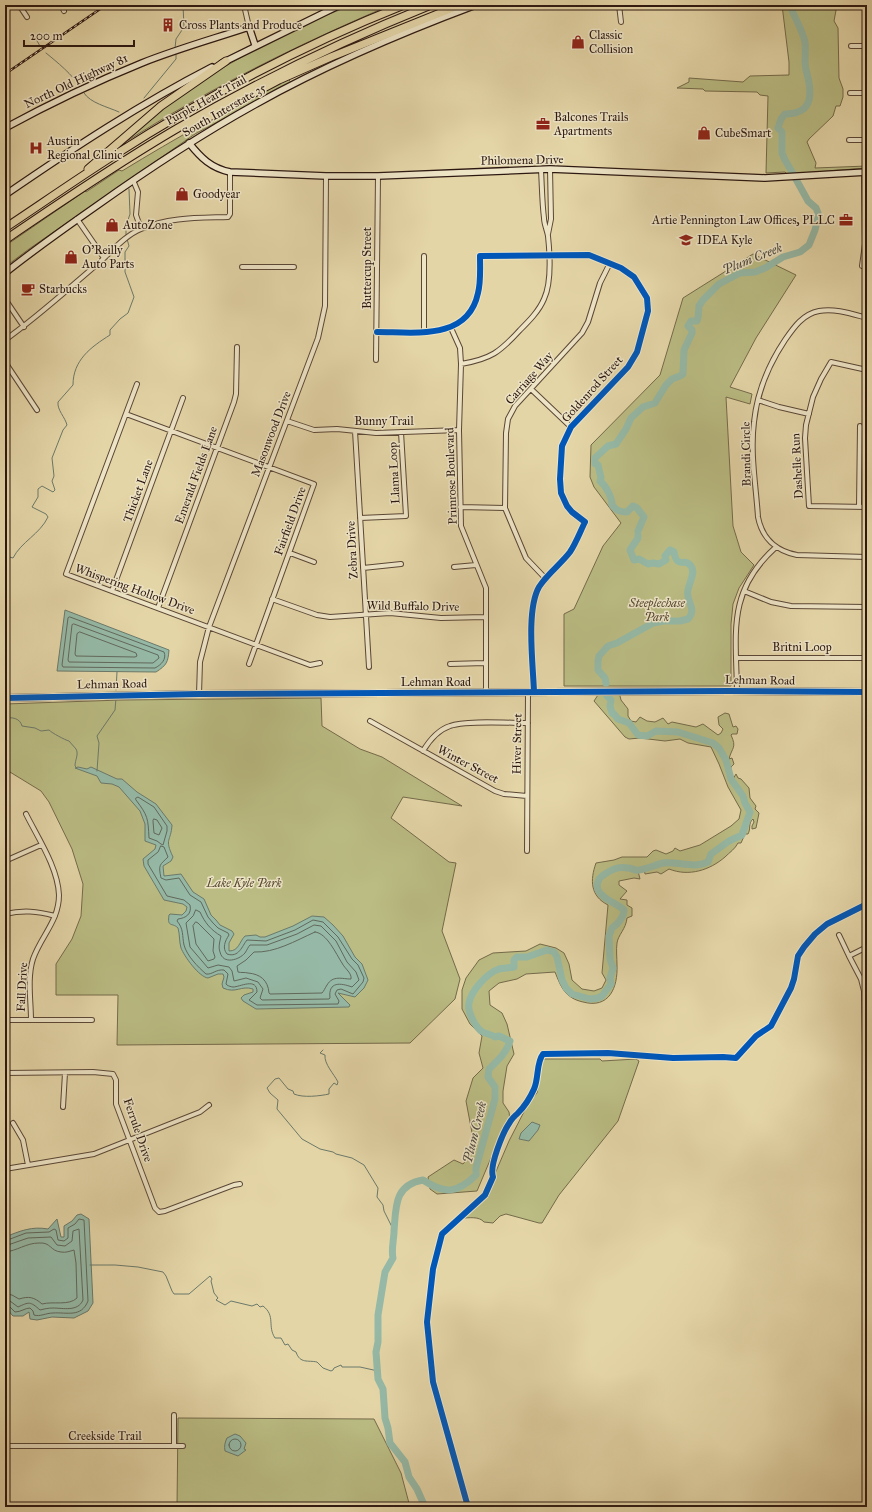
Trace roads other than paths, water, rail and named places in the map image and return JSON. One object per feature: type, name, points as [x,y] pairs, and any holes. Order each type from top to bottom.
[{"type":"highway","name":"Purple Heart Trail","points":[[5,228],[144,137],[222,92],[313,46],[404,5]]},
{"type":"highway","name":"Purple Heart Trail","points":[[5,240],[96,178],[178,128],[242,92],[294,65],[354,37],[431,5]]},
{"type":"highway","points":[[178,128],[198,123],[279,80],[330,57],[460,5]]},
{"type":"highway","points":[[75,181],[96,161],[161,106],[226,61]]},
{"type":"street","points":[[19,5],[27,17]]},
{"type":"street","points":[[61,5],[64,11]]},
{"type":"street","points":[[244,5],[255,45]]},
{"type":"street","points":[[5,195],[92,137],[157,97],[255,45],[340,5]]},
{"type":"street","name":"South Interstate 35","points":[[5,273],[77,219],[133,180],[189,143],[255,104],[320,71],[416,28],[476,5]]},
{"type":"street","points":[[619,5],[621,22]]},
{"type":"street","name":"North Old Highway 81","points":[[5,128],[73,93],[123,71],[170,53],[249,27]]},
{"type":"street","points":[[851,46],[867,46]]},
{"type":"street","points":[[850,93],[867,93]]},
{"type":"street","points":[[849,140],[867,140]]},
{"type":"street","name":"Philomena Drive","points":[[189,143],[206,162],[220,170],[230,172],[326,176],[378,176],[550,169],[733,178],[791,177],[865,172]]},
{"type":"street","points":[[461,364],[474,362],[492,356],[506,345],[537,312],[544,299],[549,284],[548,235],[551,219],[550,169]]},
{"type":"street","points":[[541,170],[544,220],[548,235]]},
{"type":"street","points":[[5,340],[24,327],[124,240],[142,229],[164,221],[228,217],[230,214],[230,172]]},
{"type":"street","points":[[862,266],[865,244],[865,172]]},
{"type":"street","name":"Masonwood Drive","points":[[199,694],[200,662],[209,627],[318,338],[325,306],[326,176]]},
{"type":"street","name":"Buttercup Street","points":[[376,360],[378,176]]},
{"type":"street","points":[[133,180],[138,192],[136,215],[142,229]]},
{"type":"street","points":[[543,203],[551,203]]},
{"type":"street","points":[[77,219],[104,258]]},
{"type":"street","name":"Goldenrod Street","points":[[377,332],[424,332],[439,331],[451,328],[467,315],[476,303],[480,286],[480,256],[589,255],[621,268],[634,277],[647,298],[648,311],[634,359],[571,427],[562,446],[560,479],[561,492],[567,506],[585,522],[570,552],[546,578],[537,592],[532,607],[531,692]]},
{"type":"street","points":[[424,256],[424,332]]},
{"type":"street","name":"Carriage Way","points":[[546,578],[526,558],[505,508],[506,433],[508,419],[515,406],[582,332],[588,322],[600,283],[610,263]]},
{"type":"street","points":[[242,267],[294,267]]},
{"type":"street","points":[[5,299],[24,327]]},
{"type":"street","name":"Brandi Circle","points":[[867,318],[842,311],[825,310],[811,313],[803,318],[779,349],[764,382],[753,422],[758,517],[762,531],[767,539],[776,547],[788,553],[808,556],[867,557]]},
{"type":"street","name":"Primrose Boulevard","points":[[451,328],[460,348],[461,364],[459,430],[461,526],[486,588],[486,692]]},
{"type":"street","name":"Emerald Fields Lane","points":[[158,608],[236,394],[237,347]]},
{"type":"street","points":[[5,362],[37,410]]},
{"type":"street","name":"Dashelle Run","points":[[867,370],[831,362],[821,378],[813,397],[806,425],[805,438],[810,506],[867,507]]},
{"type":"street","name":"Whispering Hollow Drive","points":[[137,384],[66,574],[310,665],[320,663]]},
{"type":"street","points":[[531,389],[571,427]]},
{"type":"street","name":"Thicket Lane","points":[[112,591],[183,398]]},
{"type":"street","points":[[758,400],[779,408],[809,414]]},
{"type":"street","name":"Fairfield Drive","points":[[126,414],[314,484],[290,553],[248,664]]},
{"type":"street","name":"Bunny Trail","points":[[287,421],[314,430],[337,429],[376,433],[459,430]]},
{"type":"street","points":[[860,426],[860,507]]},
{"type":"street","name":"Zebra Drive","points":[[355,432],[369,667]]},
{"type":"street","name":"Llama Loop","points":[[360,518],[406,516],[402,432]]},
{"type":"street","points":[[460,507],[505,508]]},
{"type":"street","points":[[737,691],[736,618],[744,591],[756,567],[776,547]]},
{"type":"street","points":[[290,553],[314,562]]},
{"type":"street","points":[[363,568],[401,564]]},
{"type":"street","points":[[454,567],[476,565]]},
{"type":"street","points":[[744,591],[772,602],[791,606],[867,607]]},
{"type":"street","name":"Wild Buffalo Drive","points":[[272,599],[317,615],[337,617],[390,614],[441,618],[485,617]]},
{"type":"street","name":"Britni Loop","points":[[736,658],[867,658]]},
{"type":"street","points":[[450,664],[485,663]]},
{"type":"street","name":"Lehman Road","points":[[5,698],[199,694],[486,692],[867,692]]},
{"type":"street","name":"Hiver Street","points":[[527,851],[528,723],[531,692]]},
{"type":"street","name":"Winter Street","points":[[370,721],[495,791],[504,794],[527,796]]},
{"type":"street","points":[[423,751],[435,736],[450,725],[464,723],[528,723]]},
{"type":"street","name":"Fall Drive","points":[[26,814],[52,866],[57,884],[58,902],[55,916],[36,951],[31,966],[31,1020]]},
{"type":"street","points":[[5,861],[41,845]]},
{"type":"street","points":[[468,1507],[433,1382],[428,1322],[433,1269],[442,1234],[485,1195],[493,1177],[491,1173],[495,1156],[510,1120],[526,1104],[538,1080],[539,1059],[543,1054],[608,1053],[673,1058],[736,1058],[756,1036],[771,1026],[791,988],[798,956],[815,934],[827,924],[867,904]]},
{"type":"street","points":[[5,914],[31,911],[55,916]]},
{"type":"street","points":[[839,935],[850,956],[864,991],[866,1020],[865,1044]]},
{"type":"street","points":[[850,956],[867,947]]},
{"type":"street","points":[[5,1020],[92,1020]]},
{"type":"street","name":"Ferrule Drive","points":[[5,1073],[109,1073],[114,1076],[116,1080],[116,1104],[156,1208],[159,1212],[234,1184],[240,1184]]},
{"type":"street","points":[[63,1107],[65,1073]]},
{"type":"street","points":[[5,1170],[89,1155],[200,1112],[209,1105]]},
{"type":"street","points":[[13,1123],[23,1140],[28,1165]]},
{"type":"street","points":[[174,1415],[174,1446]]},
{"type":"street","name":"Creekside Trail","points":[[5,1446],[183,1446]]},
{"type":"water","points":[[65,610],[169,650],[166,663],[156,672],[57,671]]},
{"type":"water","points":[[78,767],[87,769],[91,767],[117,779],[122,779],[137,792],[156,804],[172,825],[168,843],[173,857],[171,861],[163,866],[164,876],[181,874],[193,892],[204,899],[211,915],[220,925],[232,931],[234,934],[229,943],[229,951],[235,950],[245,936],[256,935],[265,937],[293,926],[312,916],[324,917],[343,936],[355,957],[362,964],[368,980],[364,988],[355,997],[338,993],[350,1005],[349,1007],[256,1009],[243,1001],[241,998],[244,995],[253,992],[253,989],[245,988],[228,990],[223,988],[223,974],[218,974],[208,978],[200,974],[188,961],[181,948],[178,928],[169,923],[170,914],[182,915],[186,911],[187,907],[183,904],[164,900],[144,866],[143,859],[155,849],[156,845],[145,841],[145,824],[140,811],[119,787],[112,784],[101,783],[97,776],[75,768]]},
{"type":"water","points":[[532,1122],[540,1125],[538,1130],[529,1141],[519,1139],[521,1133]]},
{"type":"water","points":[[81,1214],[89,1219],[93,1303],[88,1311],[74,1318],[52,1317],[37,1320],[30,1319],[29,1312],[23,1316],[13,1316],[5,1307],[5,1237],[31,1229],[48,1229],[57,1219],[61,1237],[64,1237],[64,1226],[72,1221],[77,1215]]},
{"type":"water","points":[[235,1434],[240,1436],[246,1443],[244,1449],[246,1450],[238,1456],[225,1451],[227,1438]]},
{"type":"waterway","points":[[175,48],[176,39],[184,27],[183,5]]},
{"type":"waterway","name":"Plum Creek","points":[[638,531],[644,517],[637,508],[633,506],[627,512],[624,512],[618,510],[612,505],[608,492],[600,481],[601,478],[598,465],[595,464],[595,458],[608,446],[616,444],[631,418],[643,407],[655,403],[666,385],[672,379],[683,374],[684,350],[692,333],[692,330],[688,326],[691,321],[697,321],[699,306],[703,300],[719,284],[740,273],[755,272],[783,257],[800,252],[809,245],[815,230],[818,213],[816,208],[808,201],[785,160],[782,153],[782,132],[778,128],[781,119],[785,114],[795,113],[802,110],[806,106],[810,93],[805,67],[805,42],[790,5]]},
{"type":"waterway","points":[[33,34],[40,46]]},
{"type":"waterway","points":[[46,53],[69,73],[80,87]]},
{"type":"waterway","points":[[144,98],[176,59],[176,55]]},
{"type":"waterway","points":[[84,93],[95,102],[119,112]]},
{"type":"waterway","points":[[126,236],[126,226],[130,214],[129,189]]},
{"type":"waterway","points":[[5,566],[7,565],[5,559],[6,556],[13,558],[16,552],[45,523],[48,517],[46,514],[32,507],[38,497],[38,489],[42,486],[53,492],[55,490],[52,481],[54,476],[52,458],[63,430],[67,425],[59,408],[58,402],[73,385],[76,368],[84,355],[96,344],[110,335],[110,330],[128,313],[134,297],[125,272],[125,252],[129,246],[127,239]]},
{"type":"waterway","name":"Plum Creek","points":[[606,683],[605,678],[598,670],[598,661],[599,656],[608,646],[617,643],[653,623],[688,619],[692,612],[688,598],[689,587],[693,574],[691,566],[689,564],[677,561],[674,552],[670,550],[665,556],[666,560],[659,564],[648,564],[639,559],[634,560],[630,550],[638,538],[638,535]]},
{"type":"waterway","points":[[5,585],[8,594],[5,599]]},
{"type":"waterway","points":[[116,690],[117,672]]},
{"type":"waterway","name":"Plum Creek","points":[[425,1507],[417,1489],[409,1477],[405,1462],[390,1443],[385,1418],[383,1389],[378,1379],[376,1352],[378,1342],[378,1315],[385,1272],[393,1258],[392,1248],[396,1206],[398,1198],[402,1192],[407,1187],[423,1180],[437,1188],[444,1190],[456,1189],[463,1186],[476,1175],[476,1168],[495,1099],[495,1087],[488,1077],[489,1069],[499,1060],[510,1041],[499,1036],[495,1037],[479,1029],[469,1010],[470,998],[480,983],[494,971],[514,967],[514,960],[517,957],[527,957],[547,950],[554,952],[557,957],[562,980],[566,988],[572,994],[590,999],[602,996],[611,984],[610,978],[613,968],[610,959],[609,936],[612,928],[622,918],[624,910],[600,893],[597,886],[601,877],[617,868],[638,870],[663,863],[697,865],[708,862],[711,854],[729,841],[742,835],[750,812],[743,796],[731,779],[726,760],[719,748],[713,743],[678,732],[656,731],[647,736],[638,735],[629,723],[618,719],[612,713],[610,706],[611,700],[607,696]]},
{"type":"waterway","points":[[97,771],[99,743],[97,736],[115,710],[116,698]]},
{"type":"waterway","points":[[5,718],[15,719],[19,721],[22,726],[35,728],[41,731],[49,730],[69,741],[77,751],[75,766],[77,768]]},
{"type":"waterway","points":[[323,1050],[320,1053],[325,1055],[328,1065],[338,1082],[337,1085],[334,1083],[329,1089],[329,1094],[312,1096],[294,1094],[293,1091],[288,1089],[279,1078],[275,1079],[267,1088],[278,1100],[277,1109],[302,1139],[320,1149],[352,1158],[364,1165],[378,1188],[377,1197],[383,1205],[384,1211],[394,1231]]},
{"type":"waterway","points":[[90,1265],[138,1267],[163,1272],[174,1294],[189,1294],[210,1276],[212,1279],[211,1281],[214,1293],[218,1298],[216,1300],[225,1305],[231,1301],[252,1306],[257,1304],[260,1307],[263,1306],[269,1314],[275,1338],[281,1338],[285,1345],[288,1344],[302,1360],[317,1362],[323,1368],[331,1371],[341,1365],[342,1367],[360,1367],[378,1371]]},
{"type":"railway","points":[[5,74],[106,5]]},
{"type":"place","name":"Cross Plants and Produce","points":[[168,25]]},
{"type":"place","name":"Classic Collision","points":[[578,42]]},
{"type":"place","name":"Balcones Trails Apartments","points":[[543,124]]},
{"type":"place","name":"CubeSmart","points":[[704,133]]},
{"type":"place","name":"Austin Regional Clinic","points":[[36,148]]},
{"type":"place","name":"Goodyear","points":[[182,194]]},
{"type":"place","name":"Artie Pennington Law Offices, PLLC","points":[[846,220]]},
{"type":"place","name":"AutoZone","points":[[112,225]]},
{"type":"place","name":"IDEA Kyle","points":[[686,240]]},
{"type":"place","name":"O'Reilly Auto Parts","points":[[71,257]]},
{"type":"place","name":"Starbucks","points":[[28,289]]},
{"type":"park label","name":"Steeplechase Park","points":[[657,610]]},
{"type":"park label","name":"Lake Kyle Park","points":[[244,883]]}]
